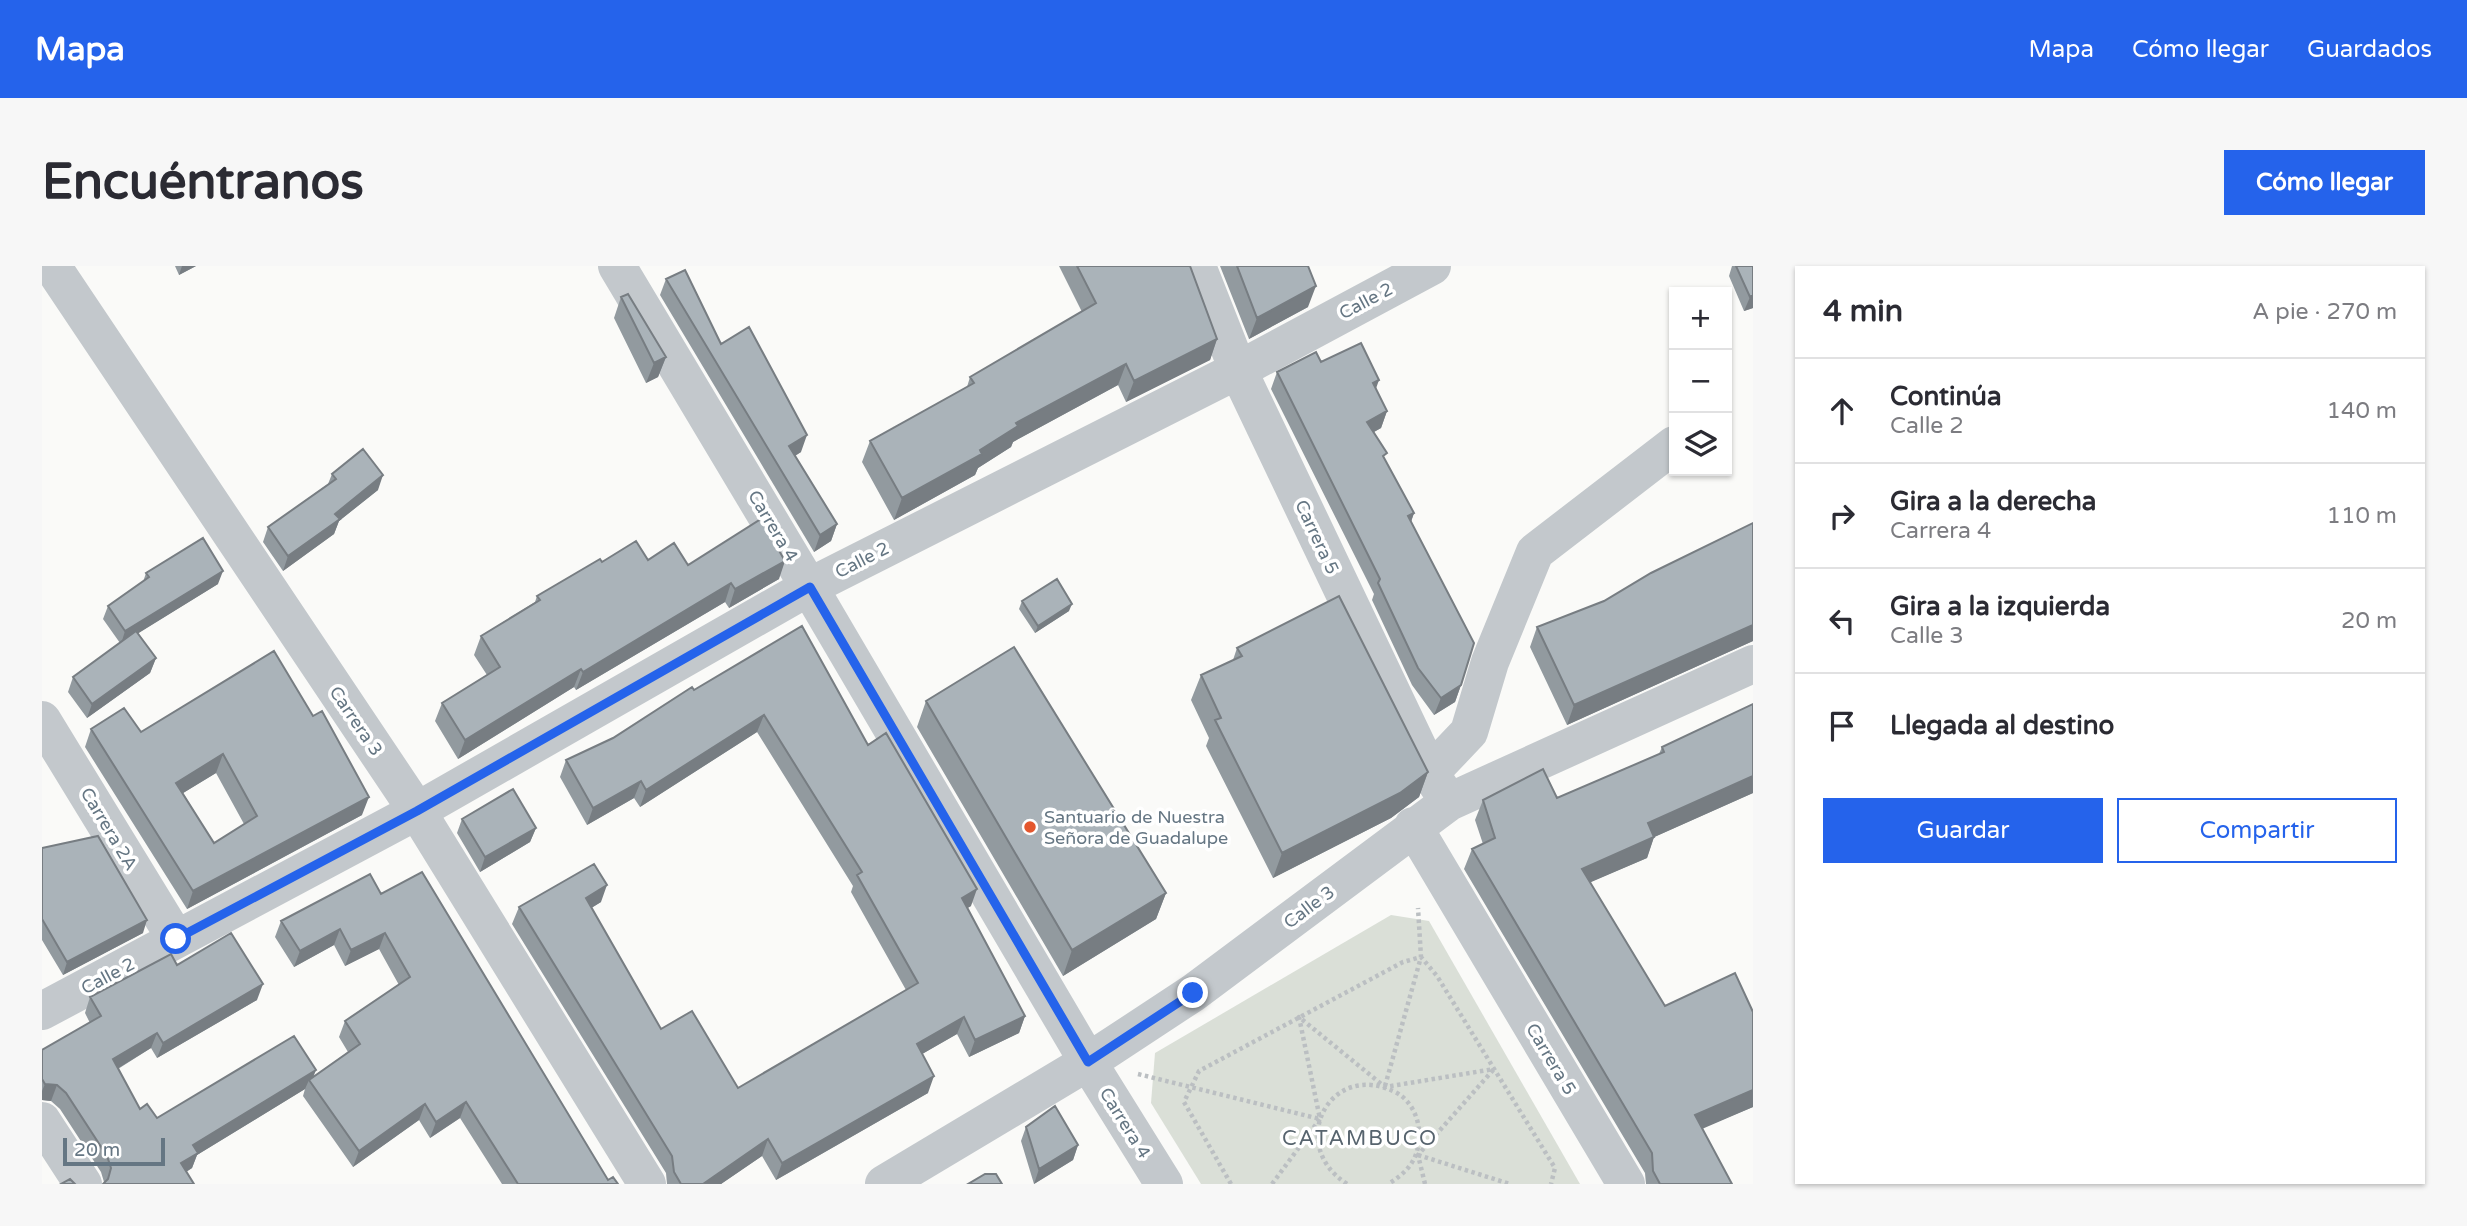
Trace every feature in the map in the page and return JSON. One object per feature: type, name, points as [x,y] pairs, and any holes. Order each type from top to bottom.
[{"type":"street","name":"Carrera 3","points":[[52,266],[417,811],[646,1184]]},
{"type":"street","name":"Carrera 4","points":[[617,266],[810,587],[1088,1062],[1164,1184]]},
{"type":"street","name":"Carrera 5","points":[[1197,266],[1238,370],[1439,787]]},
{"type":"street","name":"Calle 2","points":[[42,1011],[417,811],[810,587],[1238,370],[1432,266]]},
{"type":"street","points":[[1439,787],[1469,732],[1490,662],[1535,552],[1669,449]]},
{"type":"street","name":"Calle 3","points":[[884,1184],[1088,1062],[1193,993],[1413,826],[1439,787],[1753,664]]},
{"type":"street","name":"Carrera 2A","points":[[42,720],[176,939]]},
{"type":"street","name":"Carrera 5","points":[[1413,826],[1626,1184]]},
{"type":"street","points":[[42,1121],[83,1184]]},
{"type":"path","points":[[1385,1087],[1421,957],[1418,905]]},
{"type":"path","points":[[1231,1184],[1184,1102],[1199,1070],[1403,962],[1421,957]]},
{"type":"path","points":[[1421,957],[1437,976],[1555,1168],[1551,1184]]},
{"type":"path","points":[[1299,1017],[1385,1087],[1402,1096],[1413,1110],[1419,1125],[1418,1155],[1425,1184]]},
{"type":"path","points":[[1299,1017],[1320,1119],[1317,1132],[1318,1151],[1325,1164],[1347,1184]]},
{"type":"path","points":[[1088,1062],[1320,1119]]},
{"type":"path","points":[[1272,1184],[1336,1094],[1363,1084],[1385,1087],[1494,1069]]},
{"type":"path","points":[[1388,1184],[1402,1175],[1494,1069]]},
{"type":"path","points":[[1418,1155],[1510,1184]]},
{"type":"shaded area","points":[[1391,915],[1429,921],[1580,1184],[1201,1184],[1151,1103],[1155,1053]]},
{"type":"building","points":[[1077,266],[1190,266],[1217,339],[1134,381],[1126,364],[1016,423],[1018,426],[980,450],[982,454],[902,498],[870,441],[974,383],[970,377],[1096,303]]},
{"type":"building","points":[[1237,266],[1308,266],[1316,286],[1257,318]]},
{"type":"building","points":[[1736,266],[1753,266],[1753,295],[1750,297]]},
{"type":"building","points":[[685,270],[721,344],[749,327],[807,435],[789,446],[837,524],[820,535],[666,279]]},
{"type":"building","points":[[628,294],[666,357],[654,363],[621,297]]},
{"type":"building","points":[[1361,343],[1379,380],[1373,383],[1387,411],[1367,422],[1387,453],[1383,456],[1414,513],[1408,516],[1474,643],[1461,685],[1441,698],[1418,668],[1378,583],[1380,579],[1277,372],[1316,352],[1321,362]]},
{"type":"building","points":[[363,449],[383,475],[335,514],[340,519],[288,556],[268,527],[336,479],[332,474]]},
{"type":"building","points":[[761,519],[785,561],[735,589],[731,583],[583,672],[581,669],[465,740],[442,703],[500,667],[481,636],[540,600],[537,596],[636,541],[648,560],[674,543],[688,565]]},
{"type":"building","points":[[1753,523],[1753,625],[1574,705],[1537,627],[1604,601],[1651,573]]},
{"type":"building","points":[[203,538],[223,571],[125,631],[108,606],[149,577],[146,573]]},
{"type":"building","points":[[1057,579],[1072,604],[1038,626],[1022,601]]},
{"type":"building","points":[[1339,596],[1428,772],[1400,793],[1282,853],[1215,720],[1221,718],[1201,675],[1242,656],[1237,648]]},
{"type":"building","points":[[802,626],[868,745],[886,733],[977,889],[962,898],[1025,1016],[975,1040],[964,1017],[917,1044],[934,1076],[782,1163],[768,1139],[703,1184],[681,1184],[674,1172],[672,1156],[519,907],[594,864],[607,885],[586,898],[661,1029],[692,1011],[738,1088],[918,983],[857,875],[862,872],[764,715],[646,790],[641,781],[593,808],[566,760],[613,738],[692,687],[694,690]]},
{"type":"building","points":[[136,631],[156,658],[92,704],[73,677]]},
{"type":"building","name":"Santuario de Nuestra Señora de Guadalupe","points":[[1014,647],[1166,893],[1072,950],[926,701]]},
{"type":"building","points":[[274,651],[313,716],[322,711],[369,797],[193,891],[91,729],[124,708],[141,732]],"holes":[[[223,754],[257,816],[214,843],[176,783]]]},
{"type":"building","points":[[1753,704],[1753,776],[1648,823],[1654,837],[1582,869],[1665,1006],[1735,973],[1753,1012],[1753,1090],[1695,1115],[1732,1184],[1660,1184],[1653,1171],[1652,1153],[1472,849],[1495,838],[1483,800],[1543,769],[1557,798],[1664,752],[1662,747]]},
{"type":"building","points":[[513,789],[536,828],[485,857],[462,819]]},
{"type":"building","points":[[98,836],[147,920],[67,962],[42,919],[42,848]]},
{"type":"building","points":[[422,872],[608,1180],[613,1177],[618,1184],[518,1184],[466,1102],[436,1122],[425,1104],[359,1151],[309,1080],[360,1044],[345,1021],[410,977],[385,933],[351,950],[340,929],[300,951],[281,921],[370,874],[381,894]]},
{"type":"building","points":[[231,933],[263,984],[163,1043],[157,1033],[113,1059],[140,1109],[147,1104],[157,1118],[294,1036],[316,1070],[193,1145],[198,1153],[181,1163],[194,1184],[103,1184],[108,1179],[111,1168],[107,1156],[66,1093],[57,1085],[45,1084],[42,1079],[42,1050],[101,1016],[90,997],[171,954],[177,965]]},
{"type":"building","points":[[1055,1106],[1078,1145],[1039,1169],[1026,1127]]},
{"type":"building","points":[[985,1174],[996,1174],[1002,1184],[968,1184]]},
{"type":"building","points":[[70,1179],[75,1184],[61,1184]]},
{"type":"place","name":"Santuario de Nuestra Señora de Guadalupe","points":[[1030,827]]},
{"type":"district","name":"CATAMBUCO","points":[[1360,1138]]},
{"type":"route","points":[[176,939],[417,811],[810,587],[1088,1062],[1193,993]]}]
